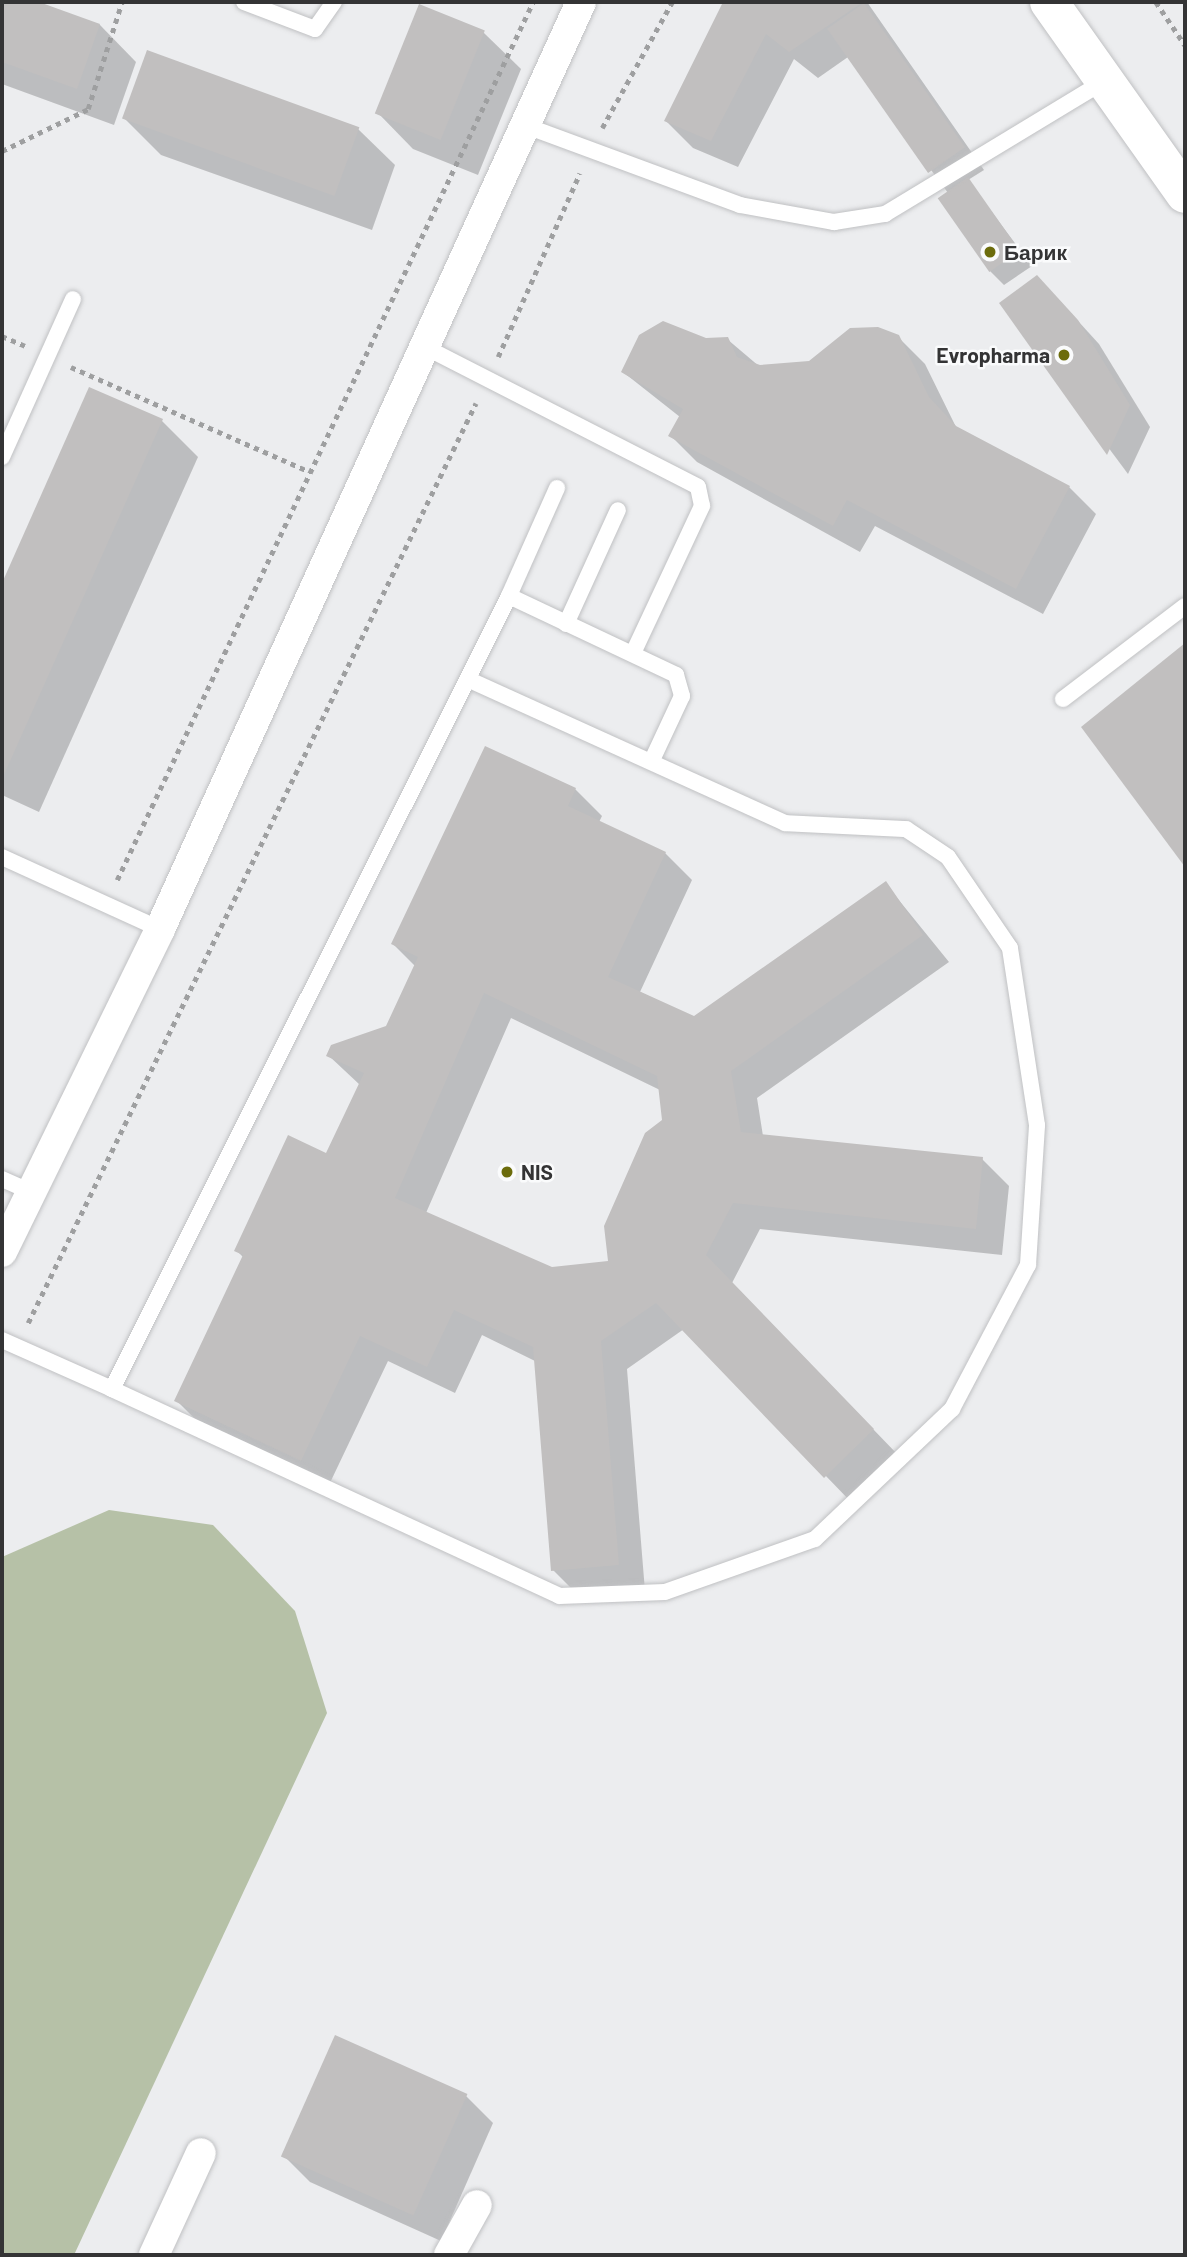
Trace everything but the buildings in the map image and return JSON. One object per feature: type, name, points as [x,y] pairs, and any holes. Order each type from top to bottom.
[{"type":"main road","points":[[1049,2],[1185,194]]},
{"type":"street","points":[[2,1252],[160,929],[521,124],[581,2]]},
{"type":"street","points":[[154,2255],[201,2153]]},
{"type":"street","points":[[449,2255],[477,2205]]},
{"type":"lane","points":[[244,2],[314,29],[334,2]]},
{"type":"lane","points":[[521,124],[740,205],[834,222],[885,214],[1106,80]]},
{"type":"lane","points":[[2,457],[73,299]]},
{"type":"lane","points":[[421,345],[698,487],[702,506],[633,653]]},
{"type":"lane","points":[[112,1389],[509,596],[557,488]]},
{"type":"lane","points":[[566,624],[618,510]]},
{"type":"lane","points":[[509,596],[633,653],[684,684],[652,760]]},
{"type":"lane","points":[[1063,699],[1185,606]]},
{"type":"lane","points":[[9,1344],[559,1596],[665,1592],[815,1539],[952,1409],[1028,1265],[1037,1125],[1010,948],[948,858],[906,829],[785,822],[468,679]]},
{"type":"lane","points":[[2,857],[160,929]]},
{"type":"lane","points":[[2,1179],[32,1192]]},
{"type":"path","points":[[2,151],[88,109],[122,2]]},
{"type":"path","points":[[106,904],[308,471],[533,2]]},
{"type":"path","points":[[9,1344],[488,378],[590,149],[673,2]]},
{"type":"path","points":[[1156,2],[1185,45]]},
{"type":"path","points":[[2,337],[308,471]]},
{"type":"green space","points":[[109,1510],[213,1525],[295,1611],[327,1713],[74,2255],[2,2255],[2,1557]]},
{"type":"place","name":"Барик","points":[[990,252]]},
{"type":"place","name":"Evropharma","points":[[1064,355]]},
{"type":"place","name":"NIS","points":[[507,1172]]}]
